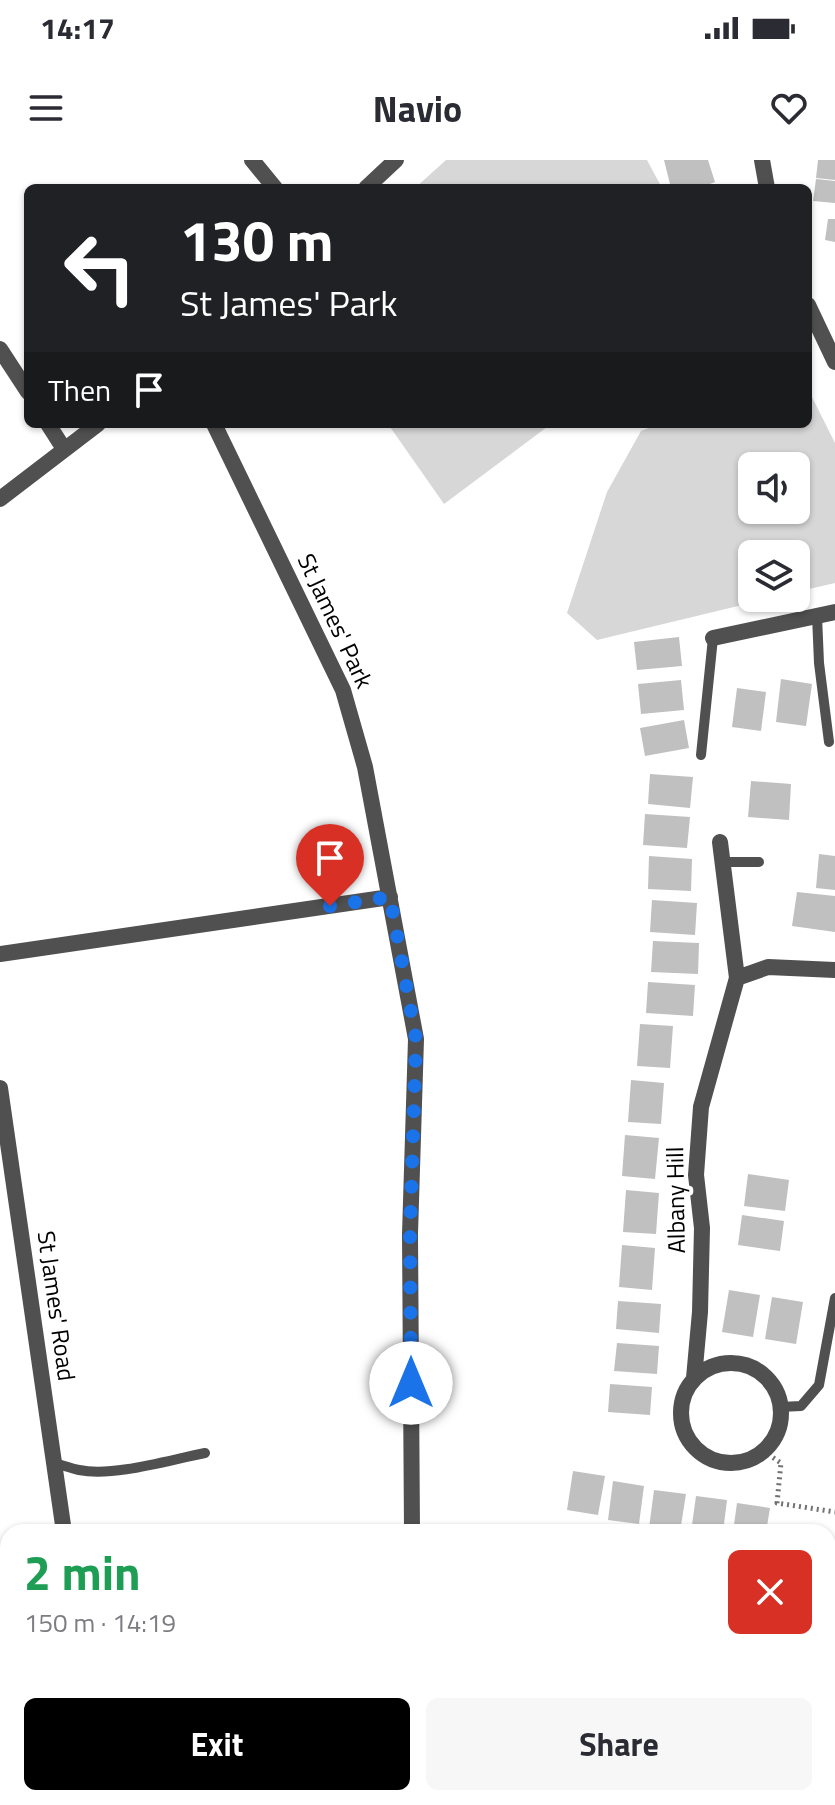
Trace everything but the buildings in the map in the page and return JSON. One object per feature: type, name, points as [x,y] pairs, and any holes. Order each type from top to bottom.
[{"type":"street","points":[[252,160],[272,184]]},
{"type":"street","points":[[370,184],[396,160]]},
{"type":"street","points":[[762,160],[766,184]]},
{"type":"street","points":[[812,313],[835,362]]},
{"type":"street","points":[[0,349],[24,386]]},
{"type":"street","points":[[51,428],[64,449]]},
{"type":"street","points":[[0,499],[93,428]]},
{"type":"street","name":"St James' Park","points":[[216,428],[343,690],[365,767],[416,1039],[410,1234],[412,1524]]},
{"type":"street","points":[[713,638],[835,612]]},
{"type":"street","name":"Albany Hill","points":[[720,842],[737,978],[701,1107],[696,1175],[702,1228],[700,1312],[694,1378],[685,1392],[681,1408],[682,1425],[689,1440],[701,1453],[716,1460],[732,1463],[749,1460],[763,1451]]},
{"type":"street","points":[[0,954],[390,897]]},
{"type":"street","points":[[737,978],[768,967],[835,970]]},
{"type":"street","name":"St James' Road","points":[[0,1088],[63,1524]]},
{"type":"street","points":[[694,1378],[708,1368],[739,1364],[754,1369],[767,1379],[776,1392],[780,1407],[774,1438],[763,1451]]},
{"type":"lane","points":[[817,616],[819,663],[829,742]]},
{"type":"lane","points":[[701,755],[713,638]]},
{"type":"lane","points":[[723,862],[759,862]]},
{"type":"lane","points":[[780,1407],[801,1406],[819,1385],[835,1298]]},
{"type":"lane","points":[[54,1463],[81,1471],[102,1471],[205,1453]]},
{"type":"path","points":[[763,1451],[781,1463],[777,1503],[835,1512]]},
{"type":"shaded area","points":[[446,160],[647,160],[660,184],[419,184]]},
{"type":"shaded area","points":[[812,397],[835,443],[835,583],[810,589],[810,540],[738,540],[738,606],[597,640],[567,613],[607,492],[641,431],[649,428],[812,428]]},
{"type":"shaded area","points":[[391,428],[546,428],[444,504]]},
{"type":"route","points":[[330,906],[390,897],[416,1039],[410,1234],[411,1383]]}]
